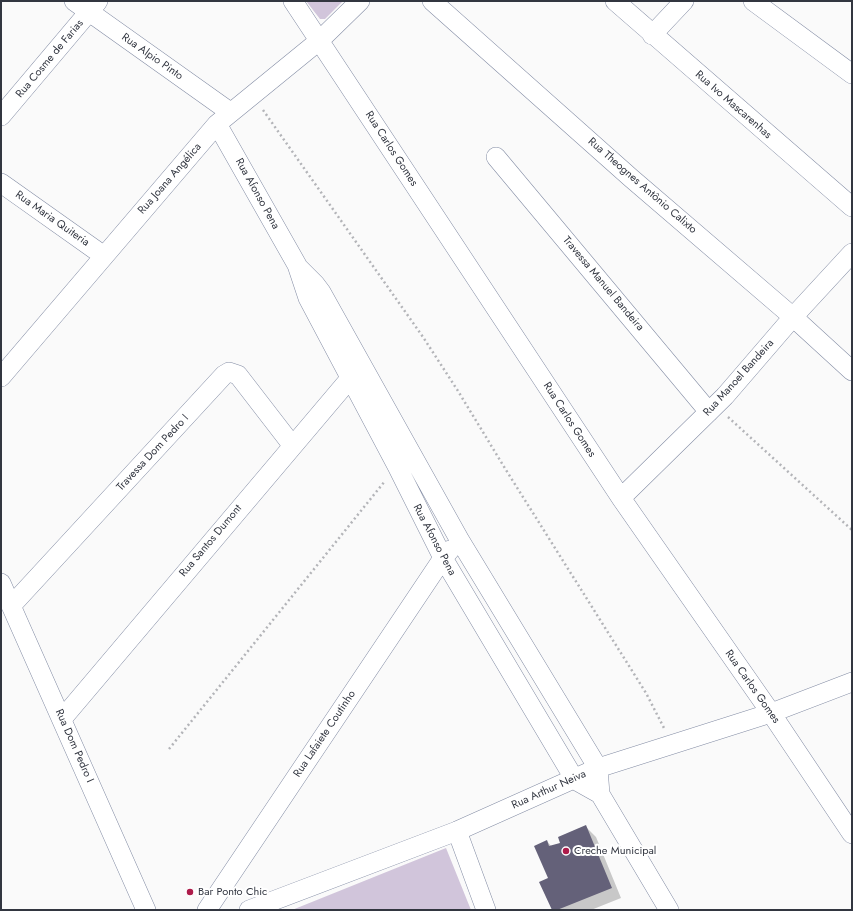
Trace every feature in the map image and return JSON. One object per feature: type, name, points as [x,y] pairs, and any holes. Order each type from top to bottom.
[{"type":"street","name":"Rua Carlos Gomes","points":[[293,1],[621,498],[771,714],[852,834]]},
{"type":"street","name":"Rua Joana Angélica","points":[[1,377],[224,118],[320,40],[360,1]]},
{"type":"street","name":"Rua Theognes Antônio Calixto","points":[[432,1],[631,178],[793,316],[852,371]]},
{"type":"street","name":"Rua Ivo Mascarenhas","points":[[615,1],[652,35],[852,207]]},
{"type":"street","points":[[652,35],[684,1]]},
{"type":"street","points":[[753,1],[852,74]]},
{"type":"street","name":"Rua Cosme de Farias","points":[[1,116],[87,5]]},
{"type":"street","name":"Rua Alpio Pinto","points":[[87,5],[224,118]]},
{"type":"street","name":"Rua Afonso Pena","points":[[224,118],[297,265],[308,298],[356,370],[598,768],[600,794],[669,910]]},
{"type":"street","name":"Travessa Manuel Bandeira","points":[[496,157],[712,408]]},
{"type":"street","name":"Rua Maria Quiteria","points":[[1,183],[104,256]]},
{"type":"street","name":"Rua Manoel Bandeira","points":[[621,498],[712,408],[793,316],[852,253]]},
{"type":"street","name":"Rua Afonso Pena","points":[[356,370],[397,466],[442,558],[574,780]]},
{"type":"street","name":"Rua Santos Dumont","points":[[62,719],[356,370]]},
{"type":"street","name":"Travessa Dom Pedro I","points":[[11,606],[218,381],[229,372],[238,375],[292,445]]},
{"type":"street","name":"Rua Lafaiete Coutinho","points":[[207,910],[442,558],[459,539]]},
{"type":"street","name":"Rua Dom Pedro I","points":[[1,583],[146,910]]},
{"type":"street","name":"Rua Arthur Neiva","points":[[249,910],[457,831],[598,768],[771,714],[852,682]]},
{"type":"street","points":[[574,780],[600,794]]},
{"type":"street","points":[[457,831],[486,910]]},
{"type":"path","points":[[252,95],[423,337],[458,391],[514,484],[646,693],[672,744]]},
{"type":"path","points":[[712,408],[852,530]]},
{"type":"path","points":[[169,749],[397,466]]},
{"type":"shaded area","points":[[306,1],[343,1],[325,19],[320,19]]},
{"type":"shaded area","points":[[446,848],[471,910],[292,910]]},
{"type":"building","points":[[586,825],[612,888],[557,910],[552,910],[539,882],[548,878],[534,846],[547,840],[549,846],[560,843],[558,837]]},
{"type":"place","name":"Creche Municipal","points":[[566,851]]},
{"type":"place","name":"Bar Ponto Chic","points":[[190,892]]}]
